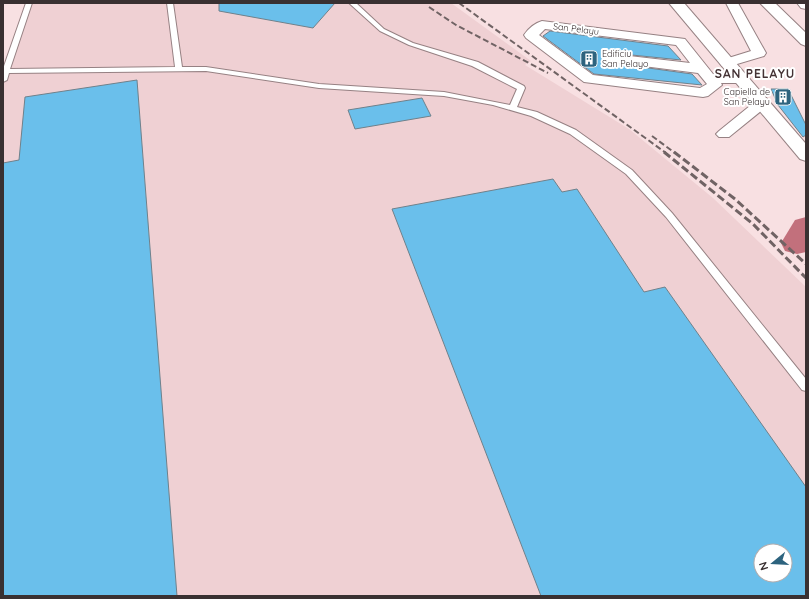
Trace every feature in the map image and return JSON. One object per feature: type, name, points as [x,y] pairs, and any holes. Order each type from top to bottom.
[{"type":"main road","points":[[676,3],[740,80],[806,155]]},
{"type":"main road","points":[[767,3],[806,41]]},
{"type":"street","points":[[727,63],[759,53],[732,3]]},
{"type":"street","name":"San Pelayu","points":[[542,25],[680,42],[706,73],[715,85],[703,93],[589,78],[531,34],[542,25]]},
{"type":"street","points":[[612,58],[740,80]]},
{"type":"street","points":[[724,134],[761,104]]},
{"type":"lane","points":[[3,80],[4,71],[28,3]]},
{"type":"lane","points":[[170,3],[179,69]]},
{"type":"lane","points":[[352,3],[382,30],[411,44],[474,64],[521,88],[513,108]]},
{"type":"lane","points":[[4,71],[206,69],[319,86],[444,94],[513,108],[534,114],[573,132],[629,172],[669,215],[806,387]]},
{"type":"shaded area","points":[[25,3],[451,3],[531,61],[525,65],[629,129],[713,198],[806,287],[806,596],[3,596],[3,74]]},
{"type":"building","points":[[219,3],[335,3],[313,28],[219,11]]},
{"type":"building","name":"Edificiu San Pelayo","points":[[550,31],[668,46],[681,60],[612,53],[606,54],[604,59],[607,62],[612,63],[692,74],[702,85],[594,74],[543,36]]},
{"type":"building","points":[[137,80],[177,596],[3,596],[3,163],[19,160],[25,97]]},
{"type":"building","points":[[771,89],[788,89],[806,125],[806,135],[803,137],[778,105]]},
{"type":"building","points":[[422,98],[431,116],[355,129],[348,110]]},
{"type":"building","points":[[553,179],[562,192],[577,189],[644,292],[665,287],[806,487],[806,596],[541,596],[392,209]]},
{"type":"waterway","points":[[797,243],[806,228]]},
{"type":"railway","points":[[459,3],[666,153]]},
{"type":"railway","points":[[429,7],[456,25],[548,73]]},
{"type":"railway","points":[[652,136],[675,153]]},
{"type":"railway","points":[[664,152],[753,224],[806,278]]},
{"type":"railway","points":[[674,152],[735,199],[806,264]]},
{"type":"place","name":"Edificiu San Pelayo","points":[[589,59]]},
{"type":"place","name":"Capiella de San Pelayu","points":[[783,97]]},
{"type":"district","name":"SAN PELAYU","points":[[755,74]]}]
